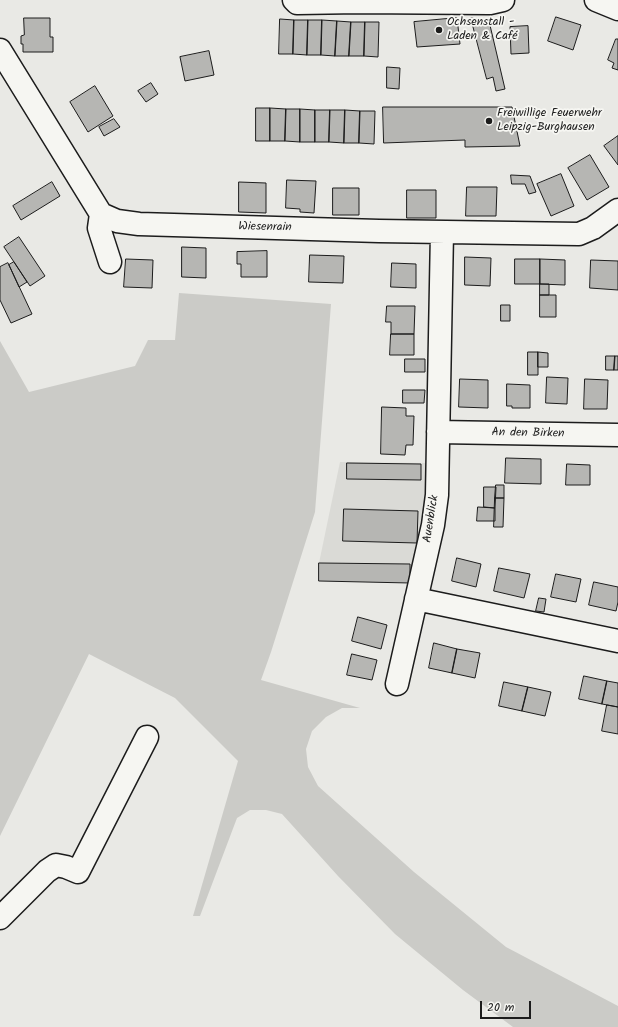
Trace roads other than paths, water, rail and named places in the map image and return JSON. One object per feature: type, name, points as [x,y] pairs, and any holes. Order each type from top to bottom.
[{"type":"street","points":[[294,0],[297,3],[490,3],[503,0]]},
{"type":"street","points":[[596,0],[618,9]]},
{"type":"street","points":[[0,50],[101,214],[99,228],[110,262]]},
{"type":"street","name":"Wiesenrain","points":[[101,214],[117,221],[139,224],[579,234],[593,228],[618,210]]},
{"type":"street","name":"Auenblick","points":[[397,684],[433,525],[437,495],[442,232]]},
{"type":"street","name":"An den Birken","points":[[438,432],[618,436]]},
{"type":"street","points":[[416,599],[618,641]]},
{"type":"street","points":[[0,918],[47,871],[56,865],[78,872],[147,737]]},
{"type":"place","name":"Ochsenstall - Laden & Café","points":[[439,30]]},
{"type":"place","name":"Freiwillige Feuerwehr Leipzig-Burghausen","points":[[489,121]]}]
